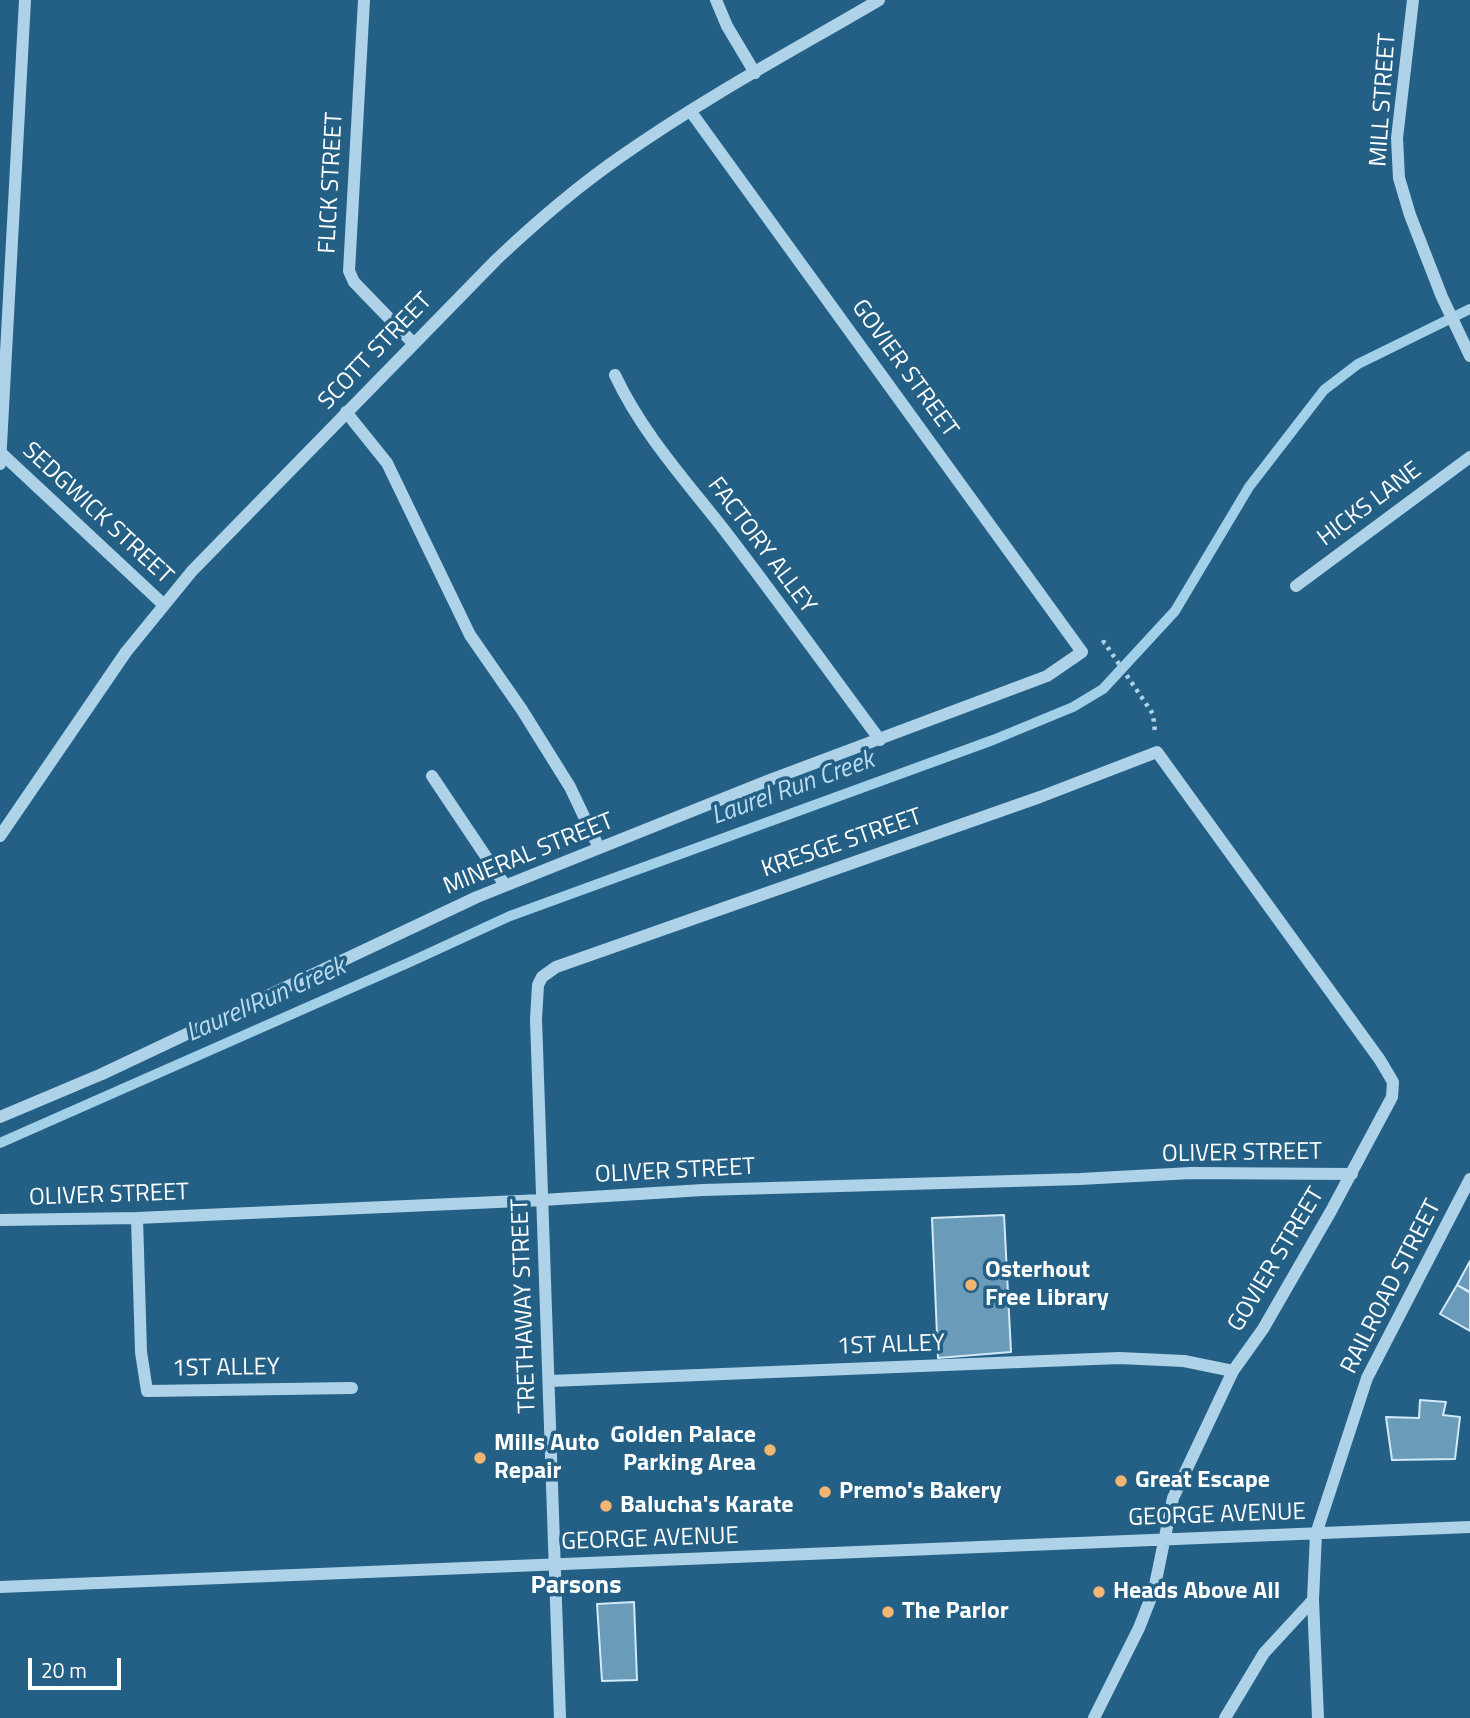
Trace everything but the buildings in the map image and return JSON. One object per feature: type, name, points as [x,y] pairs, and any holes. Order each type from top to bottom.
[{"type":"street","points":[[1,459],[25,0]]},
{"type":"street","name":"FLICK STREET","points":[[364,0],[349,271],[354,282],[414,344]]},
{"type":"street","points":[[716,0],[727,26],[755,73]]},
{"type":"street","name":"SCOTT STREET","points":[[0,836],[96,694],[163,605],[197,566],[346,412],[537,222],[621,156],[879,0]]},
{"type":"street","name":"MILL STREET","points":[[1413,0],[1397,138],[1399,178],[1410,215],[1442,297],[1467,351]]},
{"type":"street","name":"GOVIER STREET","points":[[691,112],[1082,652]]},
{"type":"street","name":"FACTORY ALLEY","points":[[615,375],[626,399],[647,431],[880,740]]},
{"type":"street","points":[[346,412],[387,463],[470,635],[522,710],[570,787],[599,848]]},
{"type":"street","name":"HICKS LANE","points":[[1296,586],[1470,457]]},
{"type":"street","name":"SEDGWICK STREET","points":[[1,459],[163,605]]},
{"type":"street","name":"MINERAL STREET","points":[[0,1116],[102,1074],[505,885],[767,781],[1047,676],[1082,652]]},
{"type":"street","name":"GOVIER STREET","points":[[1094,1718],[1139,1628],[1154,1590],[1173,1498],[1233,1371],[1263,1329],[1352,1174],[1392,1097],[1393,1082],[1380,1060],[1157,752]]},
{"type":"street","name":"KRESGE STREET","points":[[542,977],[556,967],[634,937],[1034,799],[1157,752]]},
{"type":"street","points":[[432,776],[505,885]]},
{"type":"street","name":"TRETHAWAY STREET","points":[[542,977],[537,985],[536,1009],[560,1718]]},
{"type":"street","name":"OLIVER STREET","points":[[0,1220],[137,1218],[703,1190],[1080,1180],[1191,1173],[1352,1174]]},
{"type":"street","name":"RAILROAD STREET","points":[[1318,1718],[1313,1600],[1316,1534],[1367,1378],[1470,1179]]},
{"type":"street","name":"1ST ALLEY","points":[[137,1218],[141,1352],[147,1391],[352,1388]]},
{"type":"street","name":"1ST ALLEY","points":[[550,1381],[1119,1358],[1184,1361],[1233,1371]]},
{"type":"street","name":"GEORGE AVENUE","points":[[0,1587],[1470,1527]]},
{"type":"street","points":[[1225,1718],[1264,1653],[1313,1600]]},
{"type":"path","points":[[1082,652],[1104,642],[1153,714],[1157,752]]},
{"type":"waterway","name":"Laurel Run Creek","points":[[0,1143],[510,916],[993,740],[1073,707],[1103,689],[1175,611],[1249,487],[1324,390],[1358,364],[1470,309]]},
{"type":"place","name":"Osterhout Free Library","points":[[971,1285]]},
{"type":"place","name":"Golden Palace Parking Area","points":[[770,1450]]},
{"type":"place","name":"Mills Auto Repair","points":[[480,1458]]},
{"type":"place","name":"Great Escape","points":[[1121,1481]]},
{"type":"place","name":"Premo's Bakery","points":[[825,1492]]},
{"type":"place","name":"Balucha's Karate","points":[[606,1506]]},
{"type":"place","name":"Heads Above All","points":[[1099,1592]]},
{"type":"place","name":"The Parlor","points":[[888,1612]]},
{"type":"district","name":"Parsons","points":[[576,1587]]}]
